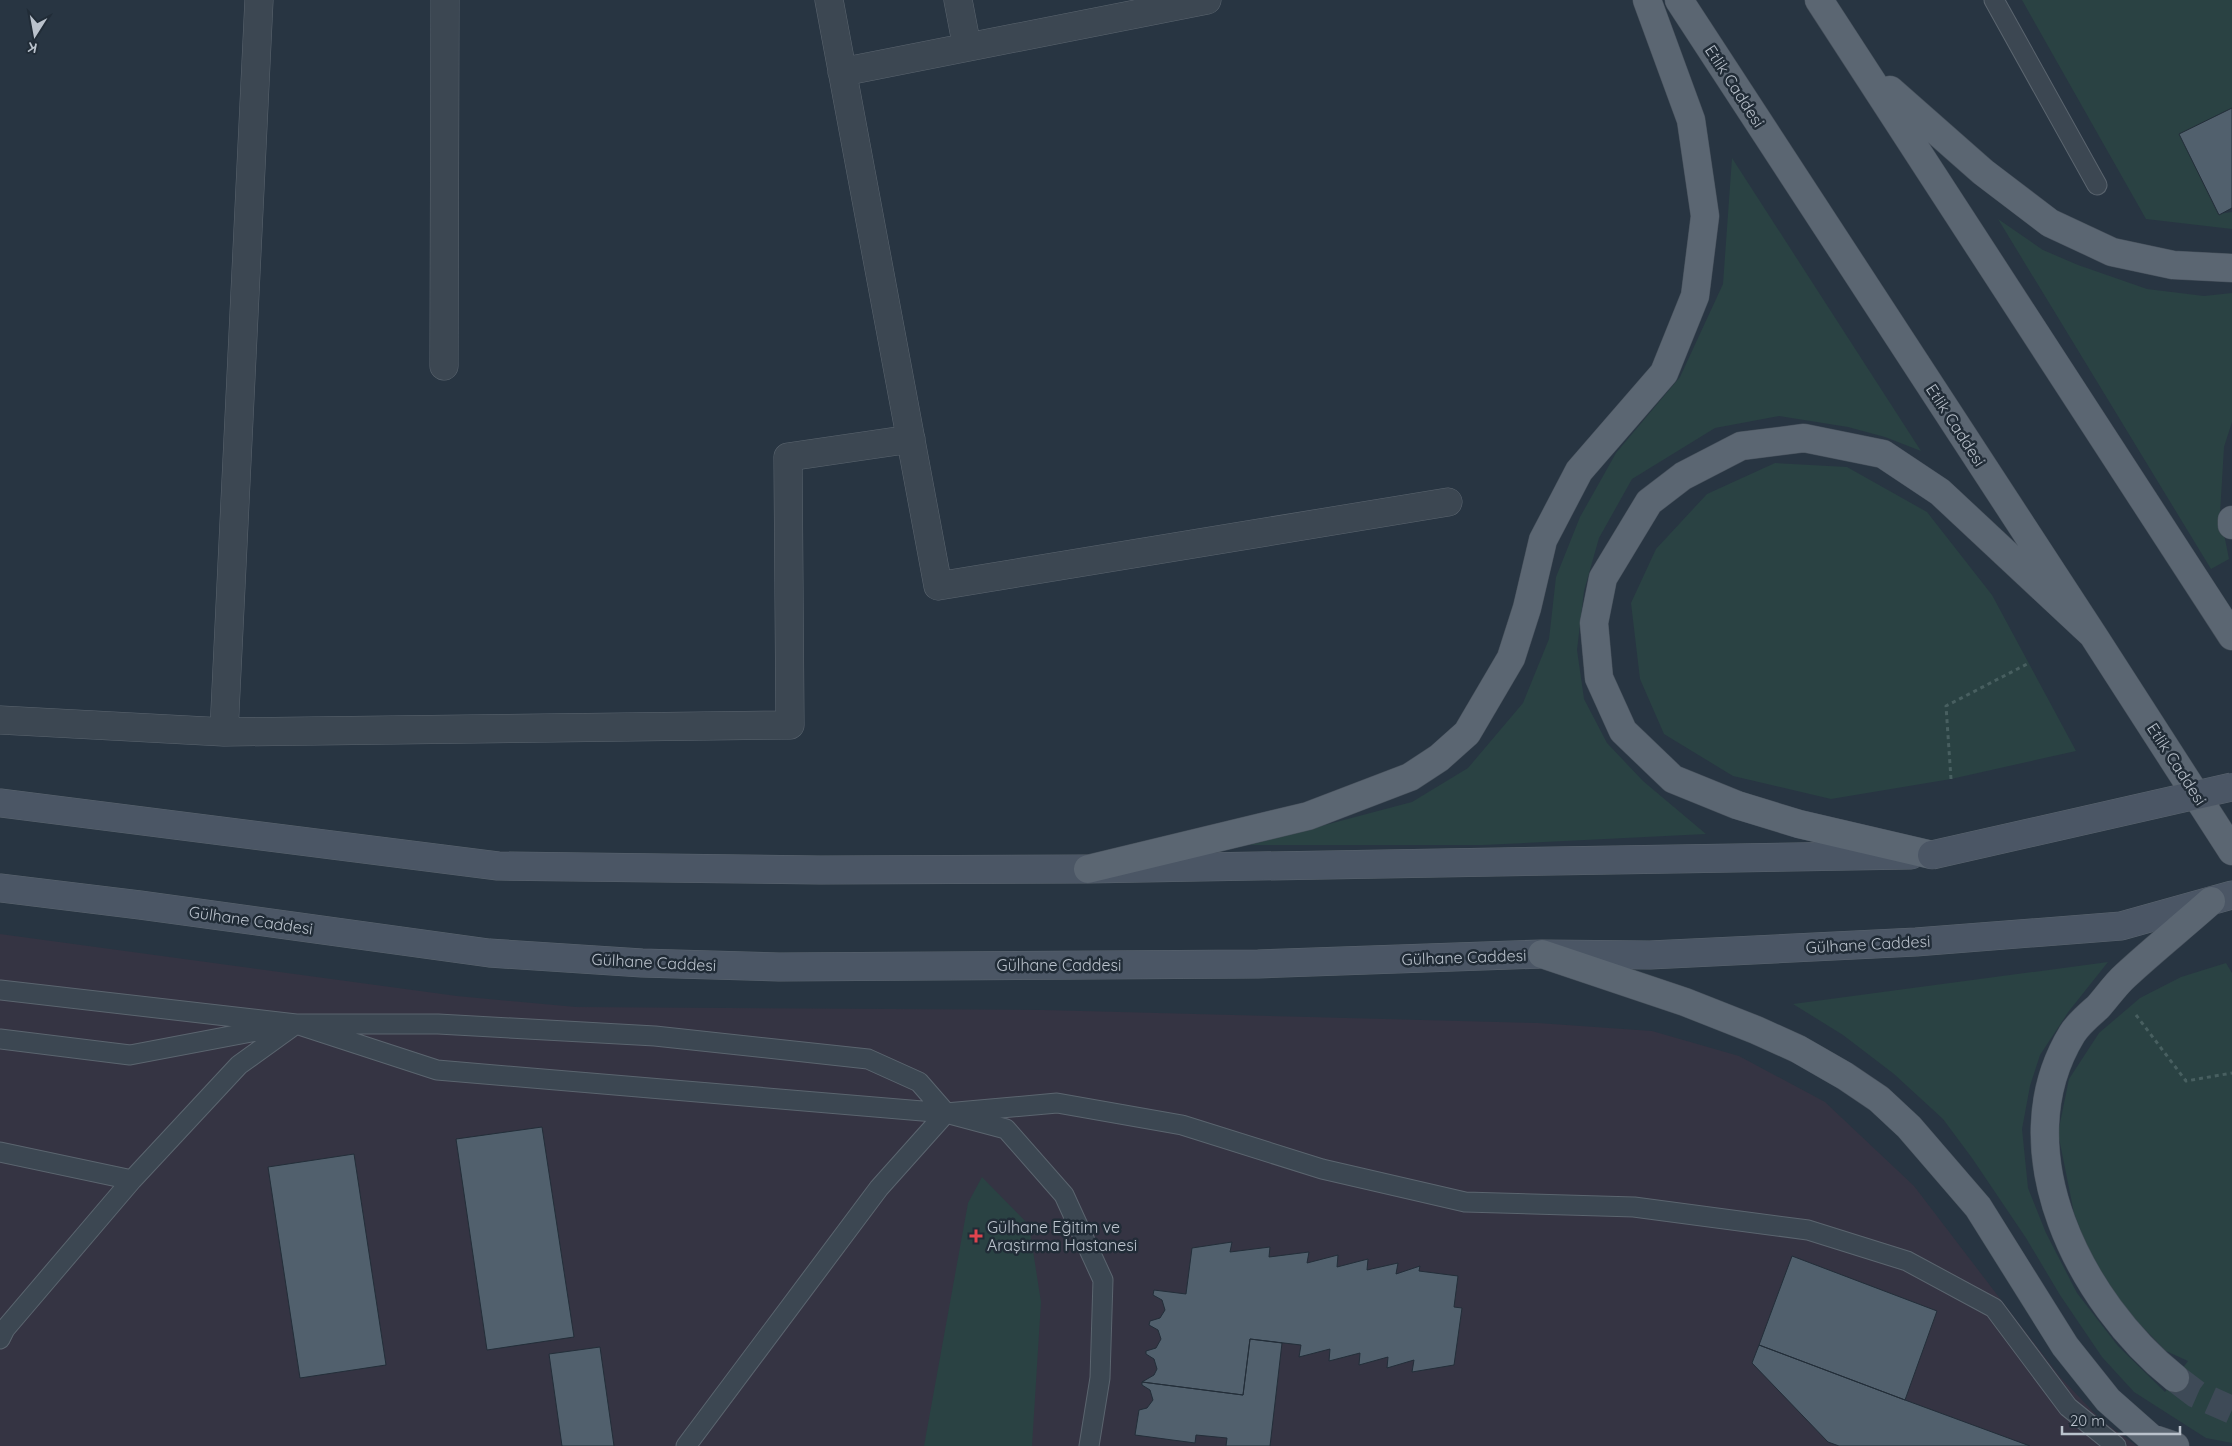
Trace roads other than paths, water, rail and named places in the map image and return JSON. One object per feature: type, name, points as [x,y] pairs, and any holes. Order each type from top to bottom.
[{"type":"main road","points":[[1088,868],[1308,816],[1410,777],[1439,758],[1467,733],[1511,658],[1527,608],[1544,540],[1579,471],[1664,373],[1696,296],[1705,216],[1691,120],[1647,0]]},
{"type":"main road","name":"Etlik Caddesi","points":[[1678,0],[2093,634],[2232,851]]},
{"type":"main road","points":[[1819,0],[2232,636]]},
{"type":"main road","points":[[1864,68],[1983,172],[2050,223],[2112,252],[2173,265],[2232,268]]},
{"type":"main road","points":[[1932,855],[1799,824],[1737,805],[1673,779],[1623,731],[1599,678],[1594,623],[1603,578],[1649,502],[1683,476],[1741,446],[1804,438],[1883,454],[1940,492],[2093,634]]},
{"type":"main road","points":[[2232,520],[2232,525]]},
{"type":"main road","points":[[0,803],[498,866],[820,870],[1088,868],[1498,860],[1932,855],[2232,786]]},
{"type":"main road","name":"Gülhane Caddesi","points":[[0,888],[150,906],[489,953],[642,963],[779,967],[1248,964],[1542,954],[1650,955],[1916,942],[2121,926],[2222,898]]},
{"type":"main road","points":[[2175,1378],[2131,1338],[2106,1305],[2085,1272],[2067,1234],[2052,1194],[2046,1157],[2045,1119],[2051,1084],[2059,1059],[2072,1033],[2124,977],[2222,898]]},
{"type":"main road","points":[[1542,954],[1685,1002],[1756,1030],[1798,1049],[1845,1076],[1878,1100],[1909,1127],[1978,1207],[2065,1346],[2108,1400],[2152,1438],[2175,1446]]},
{"type":"street","points":[[224,732],[259,0]]},
{"type":"street","points":[[444,366],[445,0]]},
{"type":"street","points":[[828,0],[938,586],[1448,502]]},
{"type":"street","points":[[958,0],[967,47]]},
{"type":"street","points":[[842,72],[1207,0]]},
{"type":"street","points":[[0,720],[224,732],[790,725],[788,457],[911,439]]},
{"type":"lane","points":[[1994,0],[2097,185]]},
{"type":"lane","points":[[0,990],[296,1024],[438,1024],[646,1036],[868,1059],[919,1082],[946,1113],[1006,1129],[1064,1195],[1103,1280],[1100,1378],[1089,1446]]},
{"type":"lane","points":[[0,1339],[5,1328],[132,1180],[239,1065],[296,1024]]},
{"type":"lane","points":[[0,1039],[130,1055],[296,1024],[437,1070],[946,1113],[1056,1103],[1182,1125],[1322,1168],[1464,1202],[1634,1207],[1808,1230],[1907,1262],[1994,1308],[2068,1407],[2116,1446]]},
{"type":"lane","points":[[686,1446],[878,1188],[946,1113]]},
{"type":"lane","points":[[0,1152],[132,1180]]},
{"type":"tunnel","points":[[2175,1378],[2196,1394],[2232,1410]]},
{"type":"place","name":"Gülhane Eğitim ve Araştırma Hastanesi","points":[[976,1236]]}]
